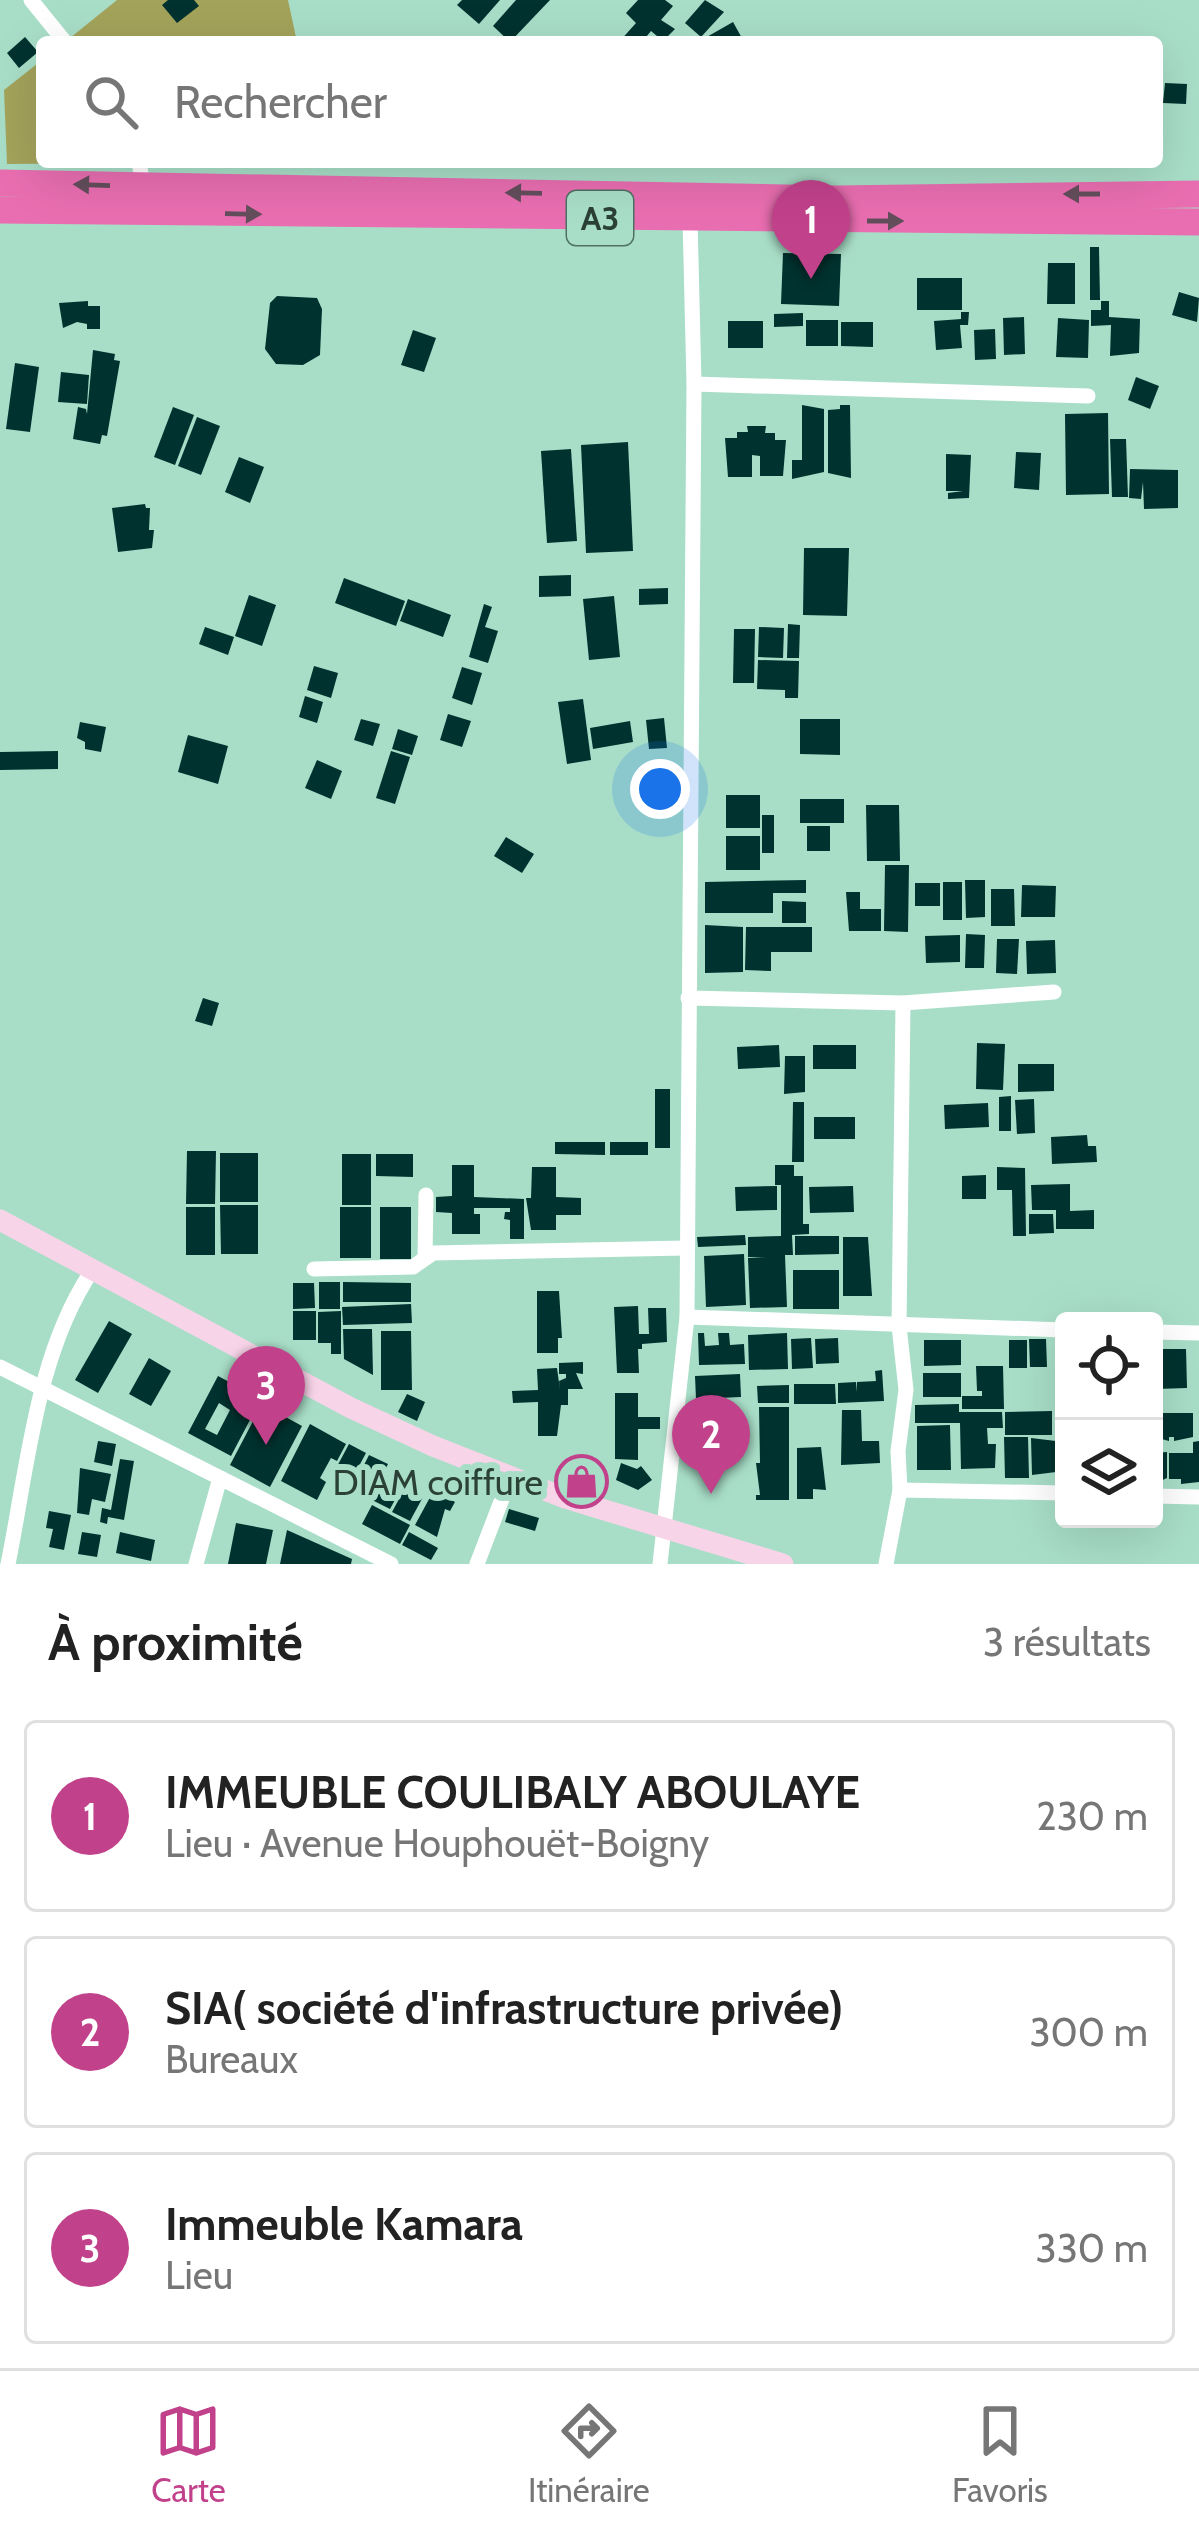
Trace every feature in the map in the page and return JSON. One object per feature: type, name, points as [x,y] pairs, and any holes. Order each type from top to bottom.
[{"type":"highway","name":"A3","points":[[0,183],[836,199],[1199,194]]},
{"type":"highway","name":"A3","points":[[0,210],[143,187],[690,218],[1199,222]]},
{"type":"main road","points":[[0,1220],[351,1408],[510,1478],[783,1564]]},
{"type":"street","points":[[31,0],[60,36]]},
{"type":"street","points":[[660,1564],[687,1318],[694,383],[690,218]]},
{"type":"street","points":[[694,383],[1088,396]]},
{"type":"street","points":[[688,998],[903,1003],[1054,992]]},
{"type":"street","points":[[886,1564],[900,1490],[898,1451],[906,1390],[899,1326],[903,1003]]},
{"type":"street","points":[[425,1258],[426,1196]]},
{"type":"street","points":[[314,1269],[413,1267],[433,1253],[686,1248]]},
{"type":"street","points":[[8,1564],[43,1390],[62,1324],[93,1269]]},
{"type":"street","points":[[687,1318],[1055,1330]]},
{"type":"street","points":[[1163,1332],[1199,1333]]},
{"type":"street","points":[[0,1367],[220,1478],[363,1557],[391,1564]]},
{"type":"street","points":[[196,1564],[220,1478]]},
{"type":"street","points":[[477,1564],[510,1478]]},
{"type":"street","points":[[900,1490],[1055,1493]]},
{"type":"street","points":[[1163,1496],[1199,1497]]},
{"type":"shaded area","points":[[117,0],[288,0],[296,36],[72,36]]},
{"type":"shaded area","points":[[36,65],[36,164],[7,164],[4,90]]},
{"type":"building","points":[[168,0],[194,0],[199,6],[177,23],[162,5]]},
{"type":"building","points":[[462,0],[500,0],[479,24],[457,5]]},
{"type":"building","points":[[516,0],[550,0],[516,36],[504,36],[493,26]]},
{"type":"building","points":[[638,0],[665,0],[673,6],[661,20],[675,29],[668,36],[651,31],[647,36],[624,36],[636,23],[626,13]]},
{"type":"building","points":[[705,0],[724,12],[702,36],[685,23]]},
{"type":"building","points":[[733,22],[741,36],[708,36]]},
{"type":"building","points":[[25,37],[36,50],[19,68],[7,53]]},
{"type":"building","points":[[1165,83],[1187,84],[1186,104],[1163,103]]},
{"type":"building","points":[[1090,247],[1099,247],[1100,300],[1090,300]]},
{"type":"building","points":[[783,253],[841,254],[839,306],[781,304]]},
{"type":"building","points":[[1048,263],[1075,263],[1075,304],[1047,304]]},
{"type":"building","points":[[917,278],[962,278],[962,310],[917,310]]},
{"type":"building","points":[[1179,292],[1199,298],[1197,322],[1172,315]]},
{"type":"building","points":[[277,296],[317,298],[322,309],[320,355],[303,365],[276,364],[265,349],[270,303]]},
{"type":"building","points":[[88,301],[88,306],[100,306],[100,329],[87,329],[87,324],[77,322],[63,328],[59,303]]},
{"type":"building","points":[[1101,301],[1109,301],[1109,317],[1140,319],[1139,353],[1110,356],[1111,325],[1091,326],[1091,310],[1101,310]]},
{"type":"building","points":[[961,312],[969,312],[968,325],[960,325],[962,348],[936,350],[934,321],[961,319]]},
{"type":"building","points":[[803,313],[803,326],[774,327],[774,314]]},
{"type":"building","points":[[1024,317],[1025,354],[1004,355],[1003,318]]},
{"type":"building","points":[[1058,318],[1089,320],[1088,358],[1056,357]]},
{"type":"building","points":[[806,320],[838,320],[838,346],[806,346]]},
{"type":"building","points":[[728,321],[763,321],[763,348],[728,348]]},
{"type":"building","points":[[841,322],[873,322],[873,347],[841,346]]},
{"type":"building","points":[[995,329],[996,359],[975,360],[974,330]]},
{"type":"building","points":[[413,330],[436,338],[424,372],[401,365]]},
{"type":"building","points":[[93,350],[115,354],[114,360],[120,361],[107,436],[102,435],[100,444],[73,439],[78,407],[87,414]]},
{"type":"building","points":[[15,363],[39,367],[30,432],[6,429]]},
{"type":"building","points":[[61,372],[89,375],[87,404],[58,402]]},
{"type":"building","points":[[1136,377],[1159,386],[1150,409],[1128,400]]},
{"type":"building","points":[[802,405],[824,409],[824,472],[792,479],[792,460],[802,460]]},
{"type":"building","points":[[840,405],[850,405],[851,478],[828,473],[828,410],[840,409]]},
{"type":"building","points":[[173,407],[194,415],[175,465],[154,457]]},
{"type":"building","points":[[1108,413],[1109,494],[1066,495],[1065,414]]},
{"type":"building","points":[[197,417],[220,426],[201,475],[178,466]]},
{"type":"building","points":[[747,426],[766,426],[765,433],[775,433],[775,440],[786,440],[783,476],[760,476],[760,456],[752,455],[752,477],[728,477],[725,438],[748,432]]},
{"type":"building","points":[[1110,439],[1126,439],[1128,497],[1112,497]]},
{"type":"building","points":[[628,442],[633,551],[586,553],[581,445]]},
{"type":"building","points":[[571,449],[577,541],[547,543],[541,451]]},
{"type":"building","points":[[1016,452],[1041,453],[1039,490],[1014,488]]},
{"type":"building","points":[[946,454],[971,455],[969,498],[948,499],[948,493],[963,491],[946,491]]},
{"type":"building","points":[[239,457],[264,467],[250,503],[225,492]]},
{"type":"building","points":[[1130,469],[1178,470],[1178,508],[1144,509],[1143,482],[1141,499],[1129,498]]},
{"type":"building","points":[[145,504],[150,508],[149,530],[154,530],[152,548],[118,552],[112,508]]},
{"type":"building","points":[[804,548],[849,548],[847,616],[803,615]]},
{"type":"building","points":[[571,575],[571,596],[539,597],[539,576]]},
{"type":"building","points":[[344,578],[405,601],[396,626],[335,603]]},
{"type":"building","points":[[668,588],[668,604],[639,605],[639,589]]},
{"type":"building","points":[[249,595],[276,605],[262,646],[235,636]]},
{"type":"building","points":[[614,596],[620,657],[589,660],[583,599]]},
{"type":"building","points":[[408,599],[451,615],[443,637],[400,621]]},
{"type":"building","points":[[484,604],[492,607],[485,627],[498,631],[488,663],[469,657]]},
{"type":"building","points":[[788,624],[800,625],[799,658],[787,658]]},
{"type":"building","points":[[205,627],[234,637],[228,655],[199,644]]},
{"type":"building","points":[[759,627],[784,628],[783,658],[758,657]]},
{"type":"building","points":[[734,629],[755,629],[754,683],[733,683]]},
{"type":"building","points":[[758,660],[799,661],[798,698],[785,698],[785,690],[757,689]]},
{"type":"building","points":[[314,666],[338,673],[331,698],[307,690]]},
{"type":"building","points":[[462,667],[482,673],[472,705],[452,698]]},
{"type":"building","points":[[305,696],[323,702],[317,723],[299,717]]},
{"type":"building","points":[[583,699],[591,760],[567,764],[558,702]]},
{"type":"building","points":[[448,714],[471,721],[462,747],[440,740]]},
{"type":"building","points":[[664,718],[667,748],[649,749],[646,720]]},
{"type":"building","points":[[361,719],[380,724],[373,746],[354,740]]},
{"type":"building","points":[[800,719],[840,719],[840,755],[800,754]]},
{"type":"building","points":[[630,721],[633,742],[593,749],[590,728]]},
{"type":"building","points":[[80,722],[106,727],[101,752],[85,749],[85,742],[77,738]]},
{"type":"building","points":[[398,729],[418,736],[412,755],[392,749]]},
{"type":"building","points":[[188,735],[228,746],[218,784],[178,772]]},
{"type":"building","points":[[58,751],[58,769],[0,770],[0,752]]},
{"type":"building","points":[[391,751],[410,757],[395,804],[376,798]]},
{"type":"building","points":[[317,760],[342,771],[331,799],[305,788]]},
{"type":"building","points":[[726,795],[760,795],[760,828],[726,828]]},
{"type":"building","points":[[800,799],[844,799],[844,823],[800,823]]},
{"type":"building","points":[[866,805],[899,805],[900,861],[867,861]]},
{"type":"building","points":[[762,815],[774,815],[774,853],[762,853]]},
{"type":"building","points":[[807,826],[830,826],[830,851],[807,851]]},
{"type":"building","points":[[726,836],[760,836],[760,870],[726,870]]},
{"type":"building","points":[[506,837],[534,854],[522,873],[494,856]]},
{"type":"building","points":[[885,865],[909,865],[908,932],[884,931]]},
{"type":"building","points":[[806,880],[806,893],[773,893],[773,913],[705,913],[705,882]]},
{"type":"building","points":[[965,880],[985,880],[985,917],[966,918]]},
{"type":"building","points":[[943,882],[962,882],[962,920],[943,920]]},
{"type":"building","points":[[915,883],[940,883],[940,906],[915,906]]},
{"type":"building","points":[[1022,885],[1056,886],[1055,917],[1021,917]]},
{"type":"building","points":[[991,889],[1014,889],[1015,926],[991,926]]},
{"type":"building","points":[[846,892],[860,892],[860,909],[881,909],[881,931],[849,931]]},
{"type":"building","points":[[782,901],[806,902],[806,923],[782,923]]},
{"type":"building","points":[[705,925],[743,927],[743,972],[705,973]]},
{"type":"building","points":[[746,927],[812,927],[812,952],[771,952],[771,971],[745,970]]},
{"type":"building","points":[[966,934],[985,935],[984,968],[965,968]]},
{"type":"building","points":[[960,935],[960,962],[926,963],[925,936]]},
{"type":"building","points":[[997,939],[1019,939],[1017,974],[996,973]]},
{"type":"building","points":[[1055,940],[1056,973],[1027,974],[1026,941]]},
{"type":"building","points":[[203,998],[219,1003],[212,1026],[195,1021]]},
{"type":"building","points":[[977,1043],[1005,1044],[1003,1090],[976,1089]]},
{"type":"building","points":[[779,1045],[780,1067],[738,1069],[737,1047]]},
{"type":"building","points":[[813,1045],[856,1045],[856,1069],[813,1069]]},
{"type":"building","points":[[785,1056],[805,1056],[805,1092],[784,1094]]},
{"type":"building","points":[[1018,1064],[1054,1064],[1054,1091],[1018,1092]]},
{"type":"building","points":[[655,1089],[670,1089],[670,1148],[655,1148]]},
{"type":"building","points":[[1011,1096],[1011,1131],[999,1131],[999,1097]]},
{"type":"building","points":[[1034,1099],[1035,1133],[1017,1134],[1015,1100]]},
{"type":"building","points":[[793,1102],[804,1102],[804,1162],[792,1162]]},
{"type":"building","points":[[988,1103],[989,1127],[945,1129],[944,1105]]},
{"type":"building","points":[[814,1117],[855,1117],[855,1139],[814,1139]]},
{"type":"building","points":[[1087,1135],[1088,1146],[1096,1146],[1097,1162],[1052,1164],[1051,1137]]},
{"type":"building","points":[[555,1142],[605,1142],[605,1155],[555,1154]]},
{"type":"building","points":[[610,1142],[648,1142],[648,1155],[610,1155]]},
{"type":"building","points":[[187,1151],[216,1151],[215,1204],[186,1204]]},
{"type":"building","points":[[220,1153],[258,1153],[258,1202],[220,1202]]},
{"type":"building","points":[[342,1154],[371,1154],[371,1205],[342,1205]]},
{"type":"building","points":[[376,1154],[413,1154],[413,1177],[376,1176]]},
{"type":"building","points":[[452,1165],[474,1165],[474,1197],[524,1199],[524,1239],[510,1239],[510,1220],[504,1219],[510,1208],[474,1208],[474,1214],[480,1214],[480,1234],[452,1234],[452,1213],[436,1212],[436,1197],[452,1196]]},
{"type":"building","points":[[775,1165],[794,1165],[794,1176],[803,1176],[803,1224],[809,1224],[809,1234],[792,1235],[793,1255],[785,1255],[787,1307],[750,1308],[748,1258],[766,1258],[748,1257],[748,1237],[781,1236],[781,1185],[775,1185]]},
{"type":"building","points":[[532,1167],[556,1167],[556,1197],[581,1198],[581,1215],[556,1215],[556,1230],[531,1230],[526,1198],[531,1198]]},
{"type":"building","points":[[997,1167],[1025,1168],[1026,1236],[1013,1236],[1012,1190],[997,1190]]},
{"type":"building","points":[[986,1175],[986,1199],[962,1199],[962,1176]]},
{"type":"building","points":[[1070,1184],[1070,1211],[1094,1210],[1094,1229],[1056,1229],[1056,1210],[1032,1210],[1031,1185]]},
{"type":"building","points":[[777,1186],[777,1210],[736,1211],[735,1187]]},
{"type":"building","points":[[853,1186],[854,1212],[810,1213],[809,1187]]},
{"type":"building","points":[[220,1205],[258,1205],[258,1254],[221,1254]]},
{"type":"building","points":[[186,1207],[215,1207],[215,1255],[186,1255]]},
{"type":"building","points":[[340,1207],[371,1207],[371,1258],[340,1258]]},
{"type":"building","points":[[380,1207],[411,1207],[411,1259],[380,1259]]},
{"type":"building","points":[[1029,1214],[1053,1214],[1054,1233],[1029,1234]]},
{"type":"building","points":[[745,1235],[746,1245],[698,1247],[697,1237]]},
{"type":"building","points":[[795,1236],[839,1236],[839,1254],[795,1255]]},
{"type":"building","points":[[843,1237],[868,1237],[872,1296],[843,1296]]},
{"type":"building","points":[[744,1254],[746,1305],[706,1307],[704,1256]]},
{"type":"building","points":[[793,1270],[839,1270],[839,1309],[793,1309]]},
{"type":"building","points":[[319,1282],[340,1282],[340,1309],[319,1309]]},
{"type":"building","points":[[343,1282],[411,1283],[411,1302],[343,1302]]},
{"type":"building","points":[[293,1283],[314,1283],[315,1308],[293,1309]]},
{"type":"building","points":[[537,1291],[559,1291],[562,1338],[558,1338],[558,1353],[537,1353]]},
{"type":"building","points":[[411,1304],[412,1323],[343,1325],[342,1307]]},
{"type":"building","points":[[638,1306],[639,1334],[649,1334],[648,1308],[666,1308],[667,1342],[642,1344],[639,1373],[617,1373],[614,1307]]},
{"type":"building","points":[[293,1311],[316,1311],[316,1340],[293,1340]]},
{"type":"building","points":[[341,1311],[341,1354],[331,1354],[331,1343],[318,1343],[318,1312]]},
{"type":"building","points":[[109,1321],[132,1334],[98,1393],[75,1380]]},
{"type":"building","points":[[343,1329],[372,1329],[373,1375],[344,1359]]},
{"type":"building","points":[[381,1331],[411,1331],[412,1390],[381,1390]]},
{"type":"building","points":[[698,1333],[704,1333],[705,1346],[719,1345],[718,1333],[729,1333],[730,1345],[744,1344],[745,1364],[699,1365]]},
{"type":"building","points":[[787,1333],[788,1369],[749,1370],[748,1335]]},
{"type":"building","points":[[811,1338],[813,1368],[792,1369],[791,1339]]},
{"type":"building","points":[[838,1338],[839,1363],[816,1364],[815,1339]]},
{"type":"building","points":[[1029,1339],[1046,1339],[1047,1367],[1030,1367]]},
{"type":"building","points":[[924,1340],[961,1340],[961,1365],[924,1366]]},
{"type":"building","points":[[1009,1340],[1027,1340],[1027,1368],[1009,1368]]},
{"type":"building","points":[[1163,1349],[1186,1349],[1187,1388],[1163,1389]]},
{"type":"building","points":[[149,1358],[171,1371],[151,1406],[129,1394]]},
{"type":"building","points":[[583,1362],[583,1374],[576,1373],[583,1389],[568,1389],[568,1405],[561,1405],[557,1436],[538,1436],[538,1402],[513,1403],[512,1391],[538,1390],[537,1369],[557,1368],[560,1390],[559,1381],[566,1374],[559,1374],[559,1363]]},
{"type":"building","points":[[976,1366],[1003,1366],[1004,1409],[962,1409],[962,1396],[982,1396],[977,1391]]},
{"type":"building","points":[[882,1370],[884,1401],[838,1403],[838,1383],[856,1382],[857,1392],[857,1382],[876,1381],[875,1371]]},
{"type":"building","points":[[923,1373],[961,1373],[961,1397],[923,1397]]},
{"type":"building","points":[[740,1374],[741,1397],[696,1399],[695,1376]]},
{"type":"building","points":[[218,1376],[261,1399],[231,1456],[188,1433]],"holes":[[[219,1403],[230,1410],[217,1435],[205,1429]]]},
{"type":"building","points":[[794,1384],[835,1384],[836,1404],[794,1404]]},
{"type":"building","points":[[789,1385],[789,1403],[758,1403],[757,1386]]},
{"type":"building","points":[[615,1393],[638,1393],[638,1417],[660,1417],[660,1429],[638,1429],[638,1460],[615,1459]]},
{"type":"building","points":[[407,1394],[425,1402],[417,1421],[398,1412]]},
{"type":"building","points":[[262,1404],[302,1426],[270,1487],[230,1465]]},
{"type":"building","points":[[959,1404],[959,1412],[1002,1412],[1003,1428],[987,1428],[988,1444],[996,1444],[995,1468],[961,1469],[960,1423],[915,1423],[915,1405]]},
{"type":"building","points":[[759,1407],[789,1407],[789,1500],[756,1500],[760,1495],[756,1463],[760,1463]]},
{"type":"building","points":[[842,1410],[861,1410],[862,1441],[879,1441],[880,1463],[841,1465]]},
{"type":"building","points":[[1052,1411],[1052,1435],[1005,1435],[1005,1412]]},
{"type":"building","points":[[1163,1413],[1193,1413],[1193,1437],[1174,1441],[1169,1437],[1169,1441],[1163,1439]]},
{"type":"building","points":[[310,1424],[346,1444],[320,1478],[326,1482],[317,1500],[281,1481]]},
{"type":"building","points":[[950,1425],[951,1470],[917,1470],[917,1426]]},
{"type":"building","points":[[1004,1437],[1028,1437],[1029,1478],[1005,1478]]},
{"type":"building","points":[[1031,1438],[1055,1441],[1055,1472],[1032,1475]]},
{"type":"building","points":[[98,1441],[116,1444],[112,1466],[94,1462]]},
{"type":"building","points":[[1199,1441],[1199,1482],[1181,1484],[1181,1479],[1169,1479],[1169,1453],[1193,1453],[1193,1442]]},
{"type":"building","points":[[349,1444],[366,1453],[351,1481],[334,1472]]},
{"type":"building","points":[[821,1447],[826,1490],[813,1489],[813,1499],[797,1499],[797,1448]]},
{"type":"building","points":[[1163,1452],[1167,1452],[1167,1478],[1163,1480]]},
{"type":"building","points":[[369,1455],[388,1464],[373,1493],[355,1483]]},
{"type":"building","points":[[120,1459],[134,1461],[124,1520],[108,1517],[107,1524],[100,1522],[102,1508],[111,1510]]},
{"type":"building","points":[[621,1463],[641,1466],[652,1480],[638,1490],[616,1480]]},
{"type":"building","points":[[80,1468],[111,1474],[105,1502],[92,1499],[89,1515],[77,1513]]},
{"type":"building","points":[[383,1478],[402,1487],[390,1509],[372,1500]]},
{"type":"building","points":[[405,1488],[423,1497],[410,1521],[392,1512]]},
{"type":"building","points":[[434,1490],[455,1502],[450,1511],[445,1509],[437,1537],[415,1525]]},
{"type":"building","points":[[372,1505],[410,1525],[400,1544],[362,1524]]},
{"type":"building","points":[[509,1509],[539,1518],[535,1531],[505,1522]]},
{"type":"building","points":[[49,1511],[71,1515],[64,1550],[49,1547],[53,1529],[46,1528]]},
{"type":"building","points":[[236,1523],[273,1530],[266,1564],[228,1564]]},
{"type":"building","points":[[287,1530],[352,1559],[351,1564],[280,1564]]},
{"type":"building","points":[[82,1532],[101,1535],[97,1557],[78,1554]]},
{"type":"building","points":[[120,1532],[155,1540],[151,1561],[116,1553]]},
{"type":"building","points":[[409,1532],[438,1548],[431,1560],[402,1545]]},
{"type":"place","name":"IMMEUBLE COULIBALY ABOULAYE","points":[[811,279]]},
{"type":"place","name":"Immeuble Kamara","points":[[266,1445]]},
{"type":"place","name":"DIAM coiffure","points":[[582,1482]]},
{"type":"place","name":"SIA( société d'infrastructure privée)","points":[[711,1494]]}]
